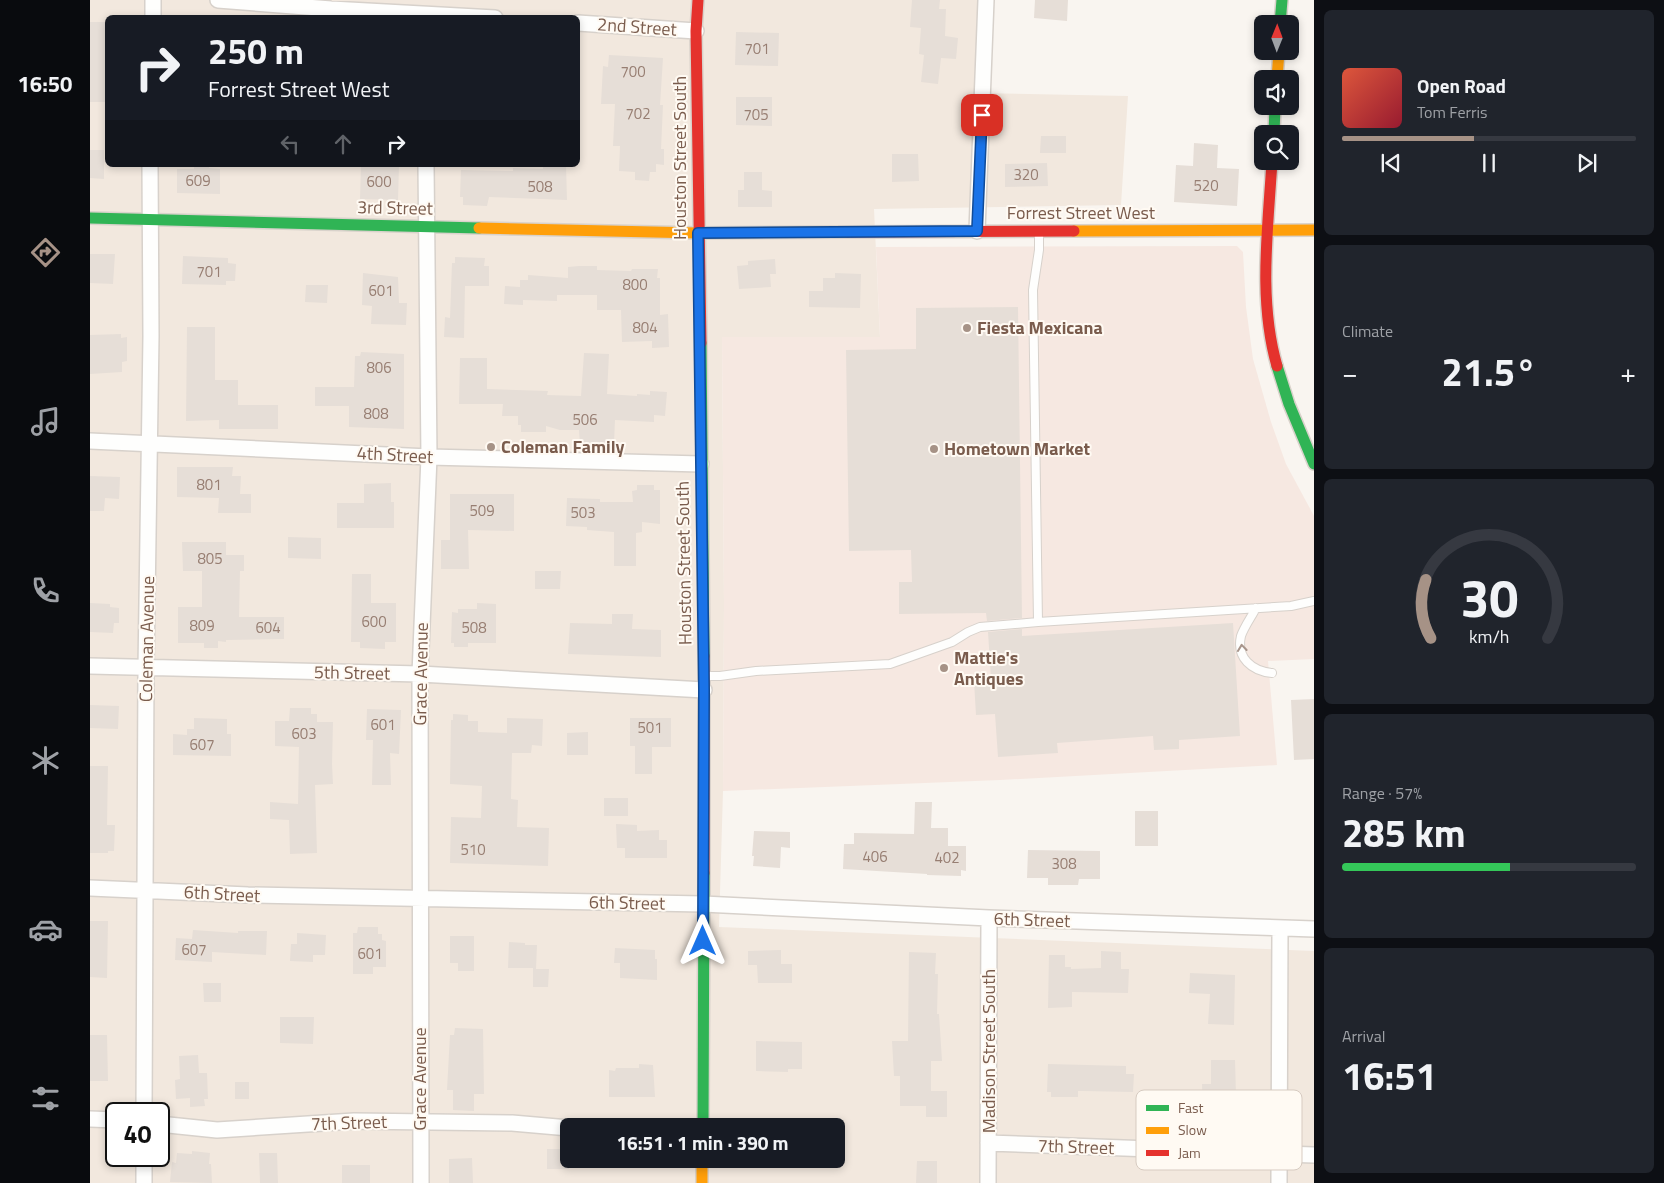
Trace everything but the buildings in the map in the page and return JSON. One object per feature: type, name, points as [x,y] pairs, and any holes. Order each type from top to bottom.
[{"type":"street","points":[[153,0],[153,15]]},
{"type":"street","points":[[218,0],[332,9],[426,10],[469,15]]},
{"type":"street","name":"Houston Street South","points":[[698,0],[696,31],[704,683],[703,1118]]},
{"type":"street","points":[[977,231],[986,0]]},
{"type":"street","points":[[1281,15],[1282,0]]},
{"type":"street","name":"2nd Street","points":[[580,23],[696,31]]},
{"type":"street","name":"Coleman Avenue","points":[[144,1102],[146,668],[151,336],[150,167]]},
{"type":"street","name":"Grace Avenue","points":[[420,1183],[420,674],[429,457],[426,167]]},
{"type":"street","points":[[1272,170],[1266,298],[1270,330],[1288,403],[1300,435],[1314,464]]},
{"type":"street","name":"3rd Street","points":[[90,218],[698,233]]},
{"type":"street","name":"Forrest Street West","points":[[698,233],[1314,230]]},
{"type":"street","name":"4th Street","points":[[90,441],[429,457],[701,464]]},
{"type":"street","name":"5th Street","points":[[90,666],[704,683]]},
{"type":"street","name":"6th Street","points":[[90,888],[419,900],[703,904],[989,918],[1314,929]]},
{"type":"street","name":"Madison Street South","points":[[988,1183],[989,918]]},
{"type":"street","points":[[1279,1090],[1280,928]]},
{"type":"street","points":[[90,1119],[105,1120]]},
{"type":"street","name":"7th Street","points":[[170,1125],[217,1130],[354,1121],[512,1124],[560,1127]]},
{"type":"street","name":"7th Street","points":[[988,1143],[1136,1149]]},
{"type":"street","points":[[144,1167],[144,1183]]},
{"type":"street","points":[[702,1168],[702,1183]]},
{"type":"street","points":[[1279,1170],[1279,1183]]},
{"type":"lane","points":[[1038,622],[1033,290],[1039,250],[1039,230]]},
{"type":"lane","points":[[704,683],[720,676],[756,671],[890,664],[952,642],[980,627],[1291,606],[1314,601]]},
{"type":"lane","points":[[1256,608],[1241,635],[1240,646],[1243,657],[1250,666],[1262,672],[1272,674]]},
{"type":"shaded area","points":[[90,0],[981,0],[976,93],[1128,96],[1121,205],[874,209],[880,337],[722,337],[724,603],[723,791],[719,927],[1314,951],[1314,1183],[90,1183]]},
{"type":"shaded area","points":[[1237,246],[1243,252],[1246,307],[1253,359],[1271,422],[1286,464],[1314,516],[1314,659],[1268,661],[1277,765],[1000,780],[723,791],[722,337],[880,337],[876,247]]},
{"type":"traffic: fast","points":[[1281,15],[1282,0]]},
{"type":"traffic: fast","points":[[1274,125],[1275,115]]},
{"type":"traffic: fast","points":[[90,218],[479,228]]},
{"type":"traffic: fast","points":[[701,343],[704,656]]},
{"type":"traffic: fast","points":[[1277,366],[1289,404],[1314,464]]},
{"type":"traffic: fast","points":[[703,1118],[704,873]]},
{"type":"traffic: slow","points":[[1278,60],[1278,70]]},
{"type":"traffic: slow","points":[[479,228],[698,233],[848,232]]},
{"type":"traffic: slow","points":[[1074,231],[1314,230]]},
{"type":"traffic: slow","points":[[702,1168],[702,1183]]},
{"type":"traffic: jam","points":[[698,0],[696,31],[701,343]]},
{"type":"traffic: jam","points":[[1271,170],[1266,290],[1271,341],[1277,366]]},
{"type":"traffic: jam","points":[[848,232],[1074,231]]},
{"type":"traffic: jam","points":[[704,656],[704,873]]},
{"type":"place","name":"Fiesta Mexicana","points":[[967,328]]},
{"type":"place","name":"Coleman Family","points":[[491,447]]},
{"type":"place","name":"Hometown Market","points":[[934,449]]},
{"type":"place","name":"Mattie's Antiques","points":[[944,668]]},
{"type":"route","points":[[703,941],[704,690],[698,233],[977,231],[982,115]]}]
